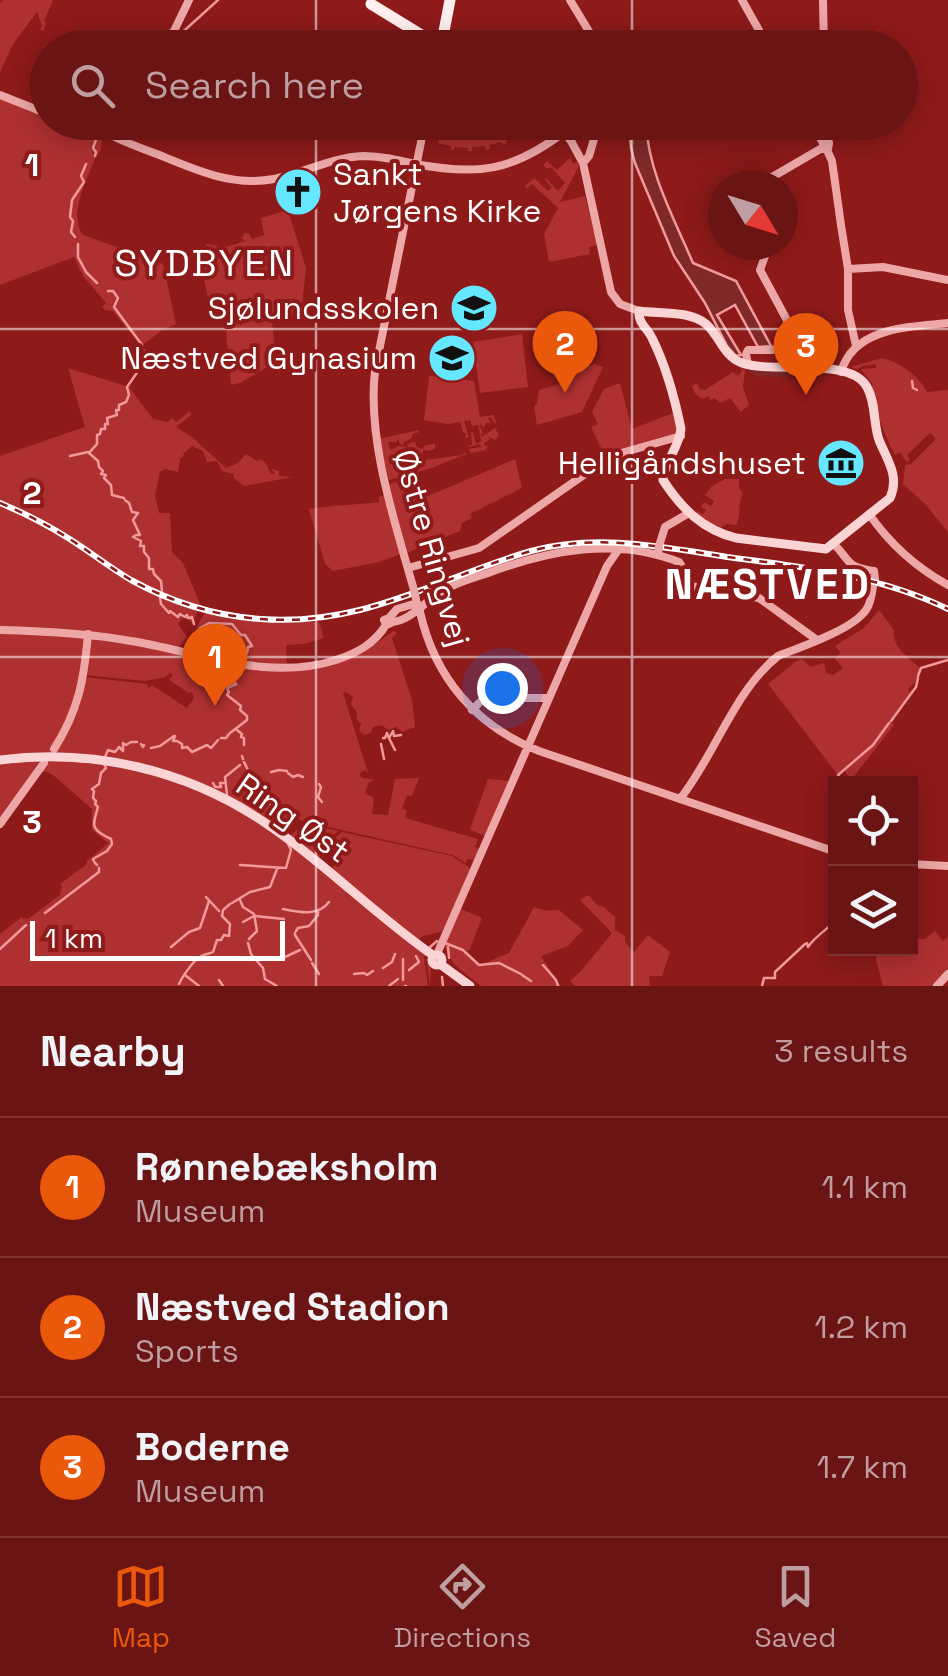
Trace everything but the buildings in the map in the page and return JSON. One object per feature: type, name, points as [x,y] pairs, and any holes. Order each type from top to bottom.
[{"type":"main road","points":[[444,30],[450,0]]},
{"type":"main road","points":[[368,2],[414,30]]},
{"type":"main road","points":[[834,544],[849,528],[870,515],[886,507],[898,486],[898,470],[889,455],[888,454],[879,439],[874,419],[870,393],[864,384],[858,377],[841,372],[748,365],[728,355],[712,330],[697,319],[639,311],[638,320],[651,336],[678,412],[681,436],[662,477],[664,483],[689,513],[722,534],[812,549],[826,549],[834,544],[855,526],[870,515],[885,504],[893,493],[894,474],[889,455],[874,419]]},
{"type":"main road","name":"Ring Øst","points":[[0,760],[46,756],[102,760],[164,773],[213,793],[267,824],[470,986]]},
{"type":"street","points":[[175,30],[189,0]]},
{"type":"street","points":[[570,0],[588,30]]},
{"type":"street","points":[[742,0],[759,30]]},
{"type":"street","points":[[824,0],[824,30]]},
{"type":"street","points":[[0,95],[30,107]]},
{"type":"street","points":[[124,140],[202,173],[237,181],[277,178],[357,156],[458,171],[492,169],[518,162],[553,140]]},
{"type":"street","name":"Østre Ringvej","points":[[422,140],[373,390],[376,439],[417,602],[437,662],[472,710],[501,733],[528,746],[828,849]]},
{"type":"street","points":[[569,140],[583,163],[610,286],[626,306],[639,311]]},
{"type":"street","points":[[583,163],[594,140]]},
{"type":"street","points":[[822,140],[832,162],[848,269],[848,310],[856,346]]},
{"type":"street","points":[[825,146],[826,140]]},
{"type":"street","points":[[787,170],[825,146]]},
{"type":"street","points":[[763,260],[760,270],[810,368]]},
{"type":"street","points":[[848,269],[882,267],[948,280]]},
{"type":"street","points":[[841,372],[847,354],[856,346],[892,328],[948,323]]},
{"type":"street","points":[[748,365],[748,350],[775,350],[796,338]]},
{"type":"street","points":[[408,568],[479,548],[611,456],[681,436]]},
{"type":"street","points":[[658,551],[664,529],[689,513]]},
{"type":"street","points":[[870,515],[900,552],[948,585]]},
{"type":"street","points":[[680,799],[742,699],[771,662],[831,634],[862,614],[870,603],[874,571],[851,566],[834,544]]},
{"type":"street","points":[[389,622],[402,621],[449,587],[525,560],[576,549],[619,549],[658,551],[681,562],[673,583],[764,600],[817,640]]},
{"type":"street","points":[[437,958],[549,698],[610,561],[619,549]]},
{"type":"street","points":[[0,630],[88,634],[252,667],[284,669],[346,656],[372,642],[400,608],[417,602]]},
{"type":"street","points":[[54,749],[77,706],[88,634]]},
{"type":"street","points":[[472,710],[488,698],[549,698]]},
{"type":"street","points":[[0,824],[44,763]]},
{"type":"street","points":[[918,864],[948,866]]},
{"type":"street","points":[[936,986],[948,974]]},
{"type":"shaded area","points":[[53,0],[43,30],[37,12],[13,44],[0,72],[0,3]]},
{"type":"shaded area","points":[[0,98],[30,110],[30,140],[101,140],[80,196],[79,226],[83,235],[163,264],[176,324],[141,346],[113,311],[102,307],[106,303],[83,276],[74,257],[0,285]]},
{"type":"shaded area","points":[[508,140],[503,145],[489,145],[486,150],[485,146],[472,147],[472,151],[455,147],[451,150],[451,146],[438,143]]},
{"type":"shaded area","points":[[630,140],[648,140],[657,177],[693,263],[736,281],[771,346],[758,347],[735,305],[717,315],[741,355],[736,356],[727,346],[674,256]]},
{"type":"shaded area","points":[[570,158],[579,166],[560,202],[585,196],[597,245],[589,247],[590,254],[549,262],[544,234],[558,208],[532,184],[525,186],[534,178],[548,191],[552,188],[546,178],[558,191],[565,183],[551,167],[543,165],[547,161],[557,170]]},
{"type":"shaded area","points":[[288,210],[306,268],[301,316],[260,313],[213,318],[202,272],[206,244],[226,247],[245,241],[245,233],[252,239],[264,235],[261,218]]},
{"type":"shaded area","points":[[272,321],[276,362],[231,385],[226,332],[229,324]]},
{"type":"shaded area","points":[[522,334],[528,387],[480,393],[473,342]]},
{"type":"shaded area","points":[[882,358],[909,371],[927,392],[948,390],[948,532],[903,484],[905,465],[911,464],[936,439],[930,433],[907,455],[907,463],[900,452],[895,455],[883,430],[873,385],[861,369],[876,368],[876,364],[851,367]]},
{"type":"shaded area","points":[[594,364],[603,367],[582,412],[537,425],[534,406],[539,390],[570,381],[568,371]]},
{"type":"shaded area","points":[[68,368],[129,387],[153,419],[167,422],[172,418],[176,422],[190,411],[191,415],[176,427],[226,468],[246,454],[265,462],[271,474],[275,474],[272,469],[279,471],[279,476],[292,477],[244,486],[233,474],[222,471],[217,461],[207,462],[203,451],[192,446],[180,459],[178,472],[160,472],[155,496],[159,513],[170,513],[172,552],[183,563],[201,606],[192,622],[183,617],[178,624],[187,637],[179,647],[79,630],[0,627],[0,456],[85,427]]},
{"type":"shaded area","points":[[740,368],[745,369],[743,387],[749,405],[741,412],[730,398],[720,403],[695,393],[692,386],[697,383],[705,390],[733,372],[738,376]]},
{"type":"shaded area","points":[[429,376],[474,381],[480,417],[493,415],[497,423],[491,417],[491,424],[487,422],[483,428],[479,425],[483,433],[487,432],[481,437],[495,428],[499,435],[495,440],[488,437],[490,440],[484,443],[488,445],[486,450],[471,453],[469,449],[481,447],[469,447],[471,432],[476,444],[481,441],[478,425],[472,426],[470,420],[464,421],[469,437],[465,438],[460,422],[424,420]]},
{"type":"shaded area","points":[[620,383],[632,429],[676,412],[677,434],[605,456],[591,427],[598,424],[592,412],[604,389]]},
{"type":"shaded area","points":[[419,430],[403,445],[397,438],[397,442],[388,442],[390,450],[399,446],[409,448],[407,445],[415,441],[421,449],[435,444],[435,449],[424,450],[423,459],[461,455],[465,453],[463,449],[466,454],[389,480],[378,439]]},
{"type":"shaded area","points":[[515,459],[522,488],[470,514],[472,518],[462,523],[460,531],[407,553],[389,484],[413,477],[421,499]]},
{"type":"shaded area","points":[[725,479],[739,479],[743,494],[736,525],[727,524],[720,531],[695,515],[706,510],[701,507],[704,502],[711,506],[714,501],[705,495]]},
{"type":"shaded area","points":[[387,494],[401,554],[333,571],[325,564],[309,509],[379,502],[379,497]]},
{"type":"shaded area","points":[[879,610],[894,630],[898,647],[920,668],[918,679],[908,689],[911,694],[890,720],[894,725],[854,776],[848,776],[844,770],[838,775],[768,684],[802,659],[810,667],[824,663],[826,673],[833,675],[843,668],[835,659],[841,653],[835,646],[864,628]]},
{"type":"shaded area","points":[[205,612],[264,622],[319,622],[324,638],[286,645],[287,667],[224,659],[229,652],[237,653],[246,645],[220,627],[194,632]]},
{"type":"shaded area","points":[[0,631],[85,637],[80,688],[48,755],[0,758]]},
{"type":"shaded area","points":[[394,631],[397,633],[392,638],[412,700],[415,727],[402,732],[382,725],[365,735],[359,731],[361,723],[351,704],[353,697],[343,693],[368,773],[365,770],[359,774],[376,780],[369,782],[365,793],[374,798],[372,814],[388,815],[395,779],[419,778],[402,808],[407,811],[405,818],[478,839],[475,847],[482,850],[478,861],[468,859],[465,863],[453,855],[301,821],[283,806],[298,821],[286,828],[290,836],[304,824],[339,831],[317,861],[255,813],[165,772],[52,755],[79,708],[85,677],[147,684],[148,688],[152,685],[187,708],[194,698],[192,692],[169,680],[173,675],[170,673],[145,681],[84,675],[90,637],[280,671],[338,663]]},
{"type":"shaded area","points":[[46,758],[0,822],[0,760]]},
{"type":"shaded area","points":[[49,758],[135,768],[136,772],[138,768],[237,807],[270,828],[419,949],[426,956],[428,986],[0,986],[0,934],[22,917],[26,922],[24,918],[60,895],[60,884],[108,843],[92,830],[92,809],[53,775],[40,772]]},
{"type":"shaded area","points":[[488,779],[510,781],[486,836],[470,830]]},
{"type":"shaded area","points":[[342,832],[452,856],[470,868],[444,931],[417,940],[330,871],[340,856],[329,848]]},
{"type":"shaded area","points":[[588,895],[615,917],[615,930],[625,936],[634,952],[648,935],[670,952],[662,976],[649,976],[650,986],[575,986],[570,981],[612,933],[580,900]]},
{"type":"shaded area","points":[[534,907],[559,910],[583,930],[568,946],[541,956],[561,986],[481,986],[448,954],[445,940],[461,909],[482,918],[469,951],[461,948],[480,965],[509,953]]},
{"type":"shaded area","points":[[935,931],[943,941],[948,937],[948,970],[933,986],[883,986],[877,956],[918,956],[918,938],[925,939]]},
{"type":"waterway","points":[[185,30],[218,0]]},
{"type":"waterway","points":[[95,156],[96,140]]},
{"type":"waterway","points":[[75,237],[71,232],[72,200],[84,182],[81,176],[86,164]]},
{"type":"waterway","points":[[78,244],[78,257],[97,283]]},
{"type":"waterway","points":[[108,291],[118,298],[114,307],[142,345]]},
{"type":"waterway","points":[[124,498],[112,495],[106,475],[101,474],[98,461],[89,453],[97,444],[97,435],[108,424],[107,418],[117,415],[119,405],[126,402],[127,387],[147,358],[145,351]]},
{"type":"waterway","points":[[753,371],[814,373]]},
{"type":"waterway","points":[[912,381],[917,390]]},
{"type":"waterway","points":[[70,456],[88,452]]},
{"type":"waterway","points":[[125,500],[132,512],[138,513],[133,520],[140,535],[133,537],[144,546],[149,569],[161,581],[162,592]]},
{"type":"waterway","points":[[160,597],[169,613],[192,617],[194,624]]},
{"type":"waterway","points":[[200,628],[209,623],[232,624],[245,635],[252,646],[234,659]]},
{"type":"waterway","points":[[918,676],[921,668],[948,660]]},
{"type":"waterway","points":[[230,733],[247,720],[241,706],[227,695],[227,688],[236,684],[230,676],[232,667]]},
{"type":"waterway","points":[[891,721],[916,687],[918,678]]},
{"type":"waterway","points":[[839,776],[873,745],[889,723]]},
{"type":"waterway","points":[[237,730],[244,745]]},
{"type":"waterway","points":[[383,738],[387,733],[389,738],[393,731],[394,736],[401,735]]},
{"type":"waterway","points":[[221,738],[229,734]]},
{"type":"waterway","points":[[151,748],[174,736]]},
{"type":"waterway","points":[[175,736],[173,741],[192,752],[207,745],[211,748],[218,740]]},
{"type":"waterway","points":[[389,738],[395,750]]},
{"type":"waterway","points":[[105,757],[108,750],[115,752],[119,747],[123,751],[123,743],[137,742]]},
{"type":"waterway","points":[[141,744],[144,745]]},
{"type":"waterway","points":[[381,744],[384,759]]},
{"type":"waterway","points":[[244,762],[249,772]]},
{"type":"waterway","points":[[94,861],[112,844],[94,826],[98,807],[92,789],[99,784],[104,764]]},
{"type":"waterway","points":[[227,795],[225,777],[240,765]]},
{"type":"waterway","points":[[271,772],[287,771]]},
{"type":"waterway","points":[[288,773],[303,777]]},
{"type":"waterway","points":[[250,775],[254,781]]},
{"type":"waterway","points":[[213,783],[215,787],[224,783]]},
{"type":"waterway","points":[[256,783],[284,823],[285,833]]},
{"type":"waterway","points":[[319,784],[318,797],[322,802]]},
{"type":"waterway","points":[[240,865],[286,868],[291,850],[288,844]]},
{"type":"waterway","points":[[45,913],[99,872],[99,868]]},
{"type":"waterway","points":[[232,903],[250,892],[270,887],[277,869]]},
{"type":"waterway","points":[[206,897],[219,911]]},
{"type":"waterway","points":[[240,900],[254,914],[257,931],[249,939]]},
{"type":"waterway","points":[[171,947],[200,928],[209,901]]},
{"type":"waterway","points":[[283,909],[314,912],[329,902]]},
{"type":"waterway","points":[[179,984],[197,959],[213,952],[217,940],[229,936],[230,924],[222,916],[230,904]]},
{"type":"waterway","points":[[296,931],[309,926],[318,911]]},
{"type":"waterway","points":[[243,922],[254,916],[284,919]]},
{"type":"waterway","points":[[0,949],[26,925]]},
{"type":"waterway","points":[[762,986],[764,978],[775,978],[775,972],[828,927]]},
{"type":"waterway","points":[[295,933],[311,960]]},
{"type":"waterway","points":[[429,948],[437,941]]},
{"type":"waterway","points":[[248,943],[265,979],[277,986]]},
{"type":"waterway","points":[[445,943],[463,950],[479,965],[499,963],[521,974]]},
{"type":"waterway","points":[[448,947],[449,958]]},
{"type":"waterway","points":[[283,958],[300,950]]},
{"type":"waterway","points":[[383,968],[395,954]]},
{"type":"waterway","points":[[409,970],[419,962],[416,956]]},
{"type":"waterway","points":[[403,959],[403,980]]},
{"type":"waterway","points":[[312,963],[319,974]]},
{"type":"waterway","points":[[543,965],[558,986]]},
{"type":"waterway","points":[[354,974],[367,975],[373,971]]},
{"type":"waterway","points":[[185,975],[199,986]]},
{"type":"waterway","points":[[522,975],[531,981]]},
{"type":"waterway","points":[[442,977],[443,986]]},
{"type":"waterway","points":[[389,986],[398,979]]},
{"type":"waterway","points":[[219,980],[223,986]]},
{"type":"railway","points":[[0,503],[51,528],[146,588],[194,607],[261,619],[333,616],[399,598],[531,551],[605,542],[840,574],[895,588],[948,609]]},
{"type":"place","name":"Sankt Jørgens Kirke","points":[[298,192]]},
{"type":"place","name":"Sjølundsskolen","points":[[474,308]]},
{"type":"place","name":"Næstved Gynasium","points":[[452,358]]},
{"type":"place","name":"Næstved Stadion","points":[[565,393]]},
{"type":"place","name":"Boderne","points":[[806,395]]},
{"type":"place","name":"Helligåndshuset","points":[[841,463]]},
{"type":"place","name":"Rønnebæksholm","points":[[215,706]]},
{"type":"district","name":"SYDBYEN","points":[[205,263]]},
{"type":"district","name":"NÆSTVED","points":[[768,584]]}]
